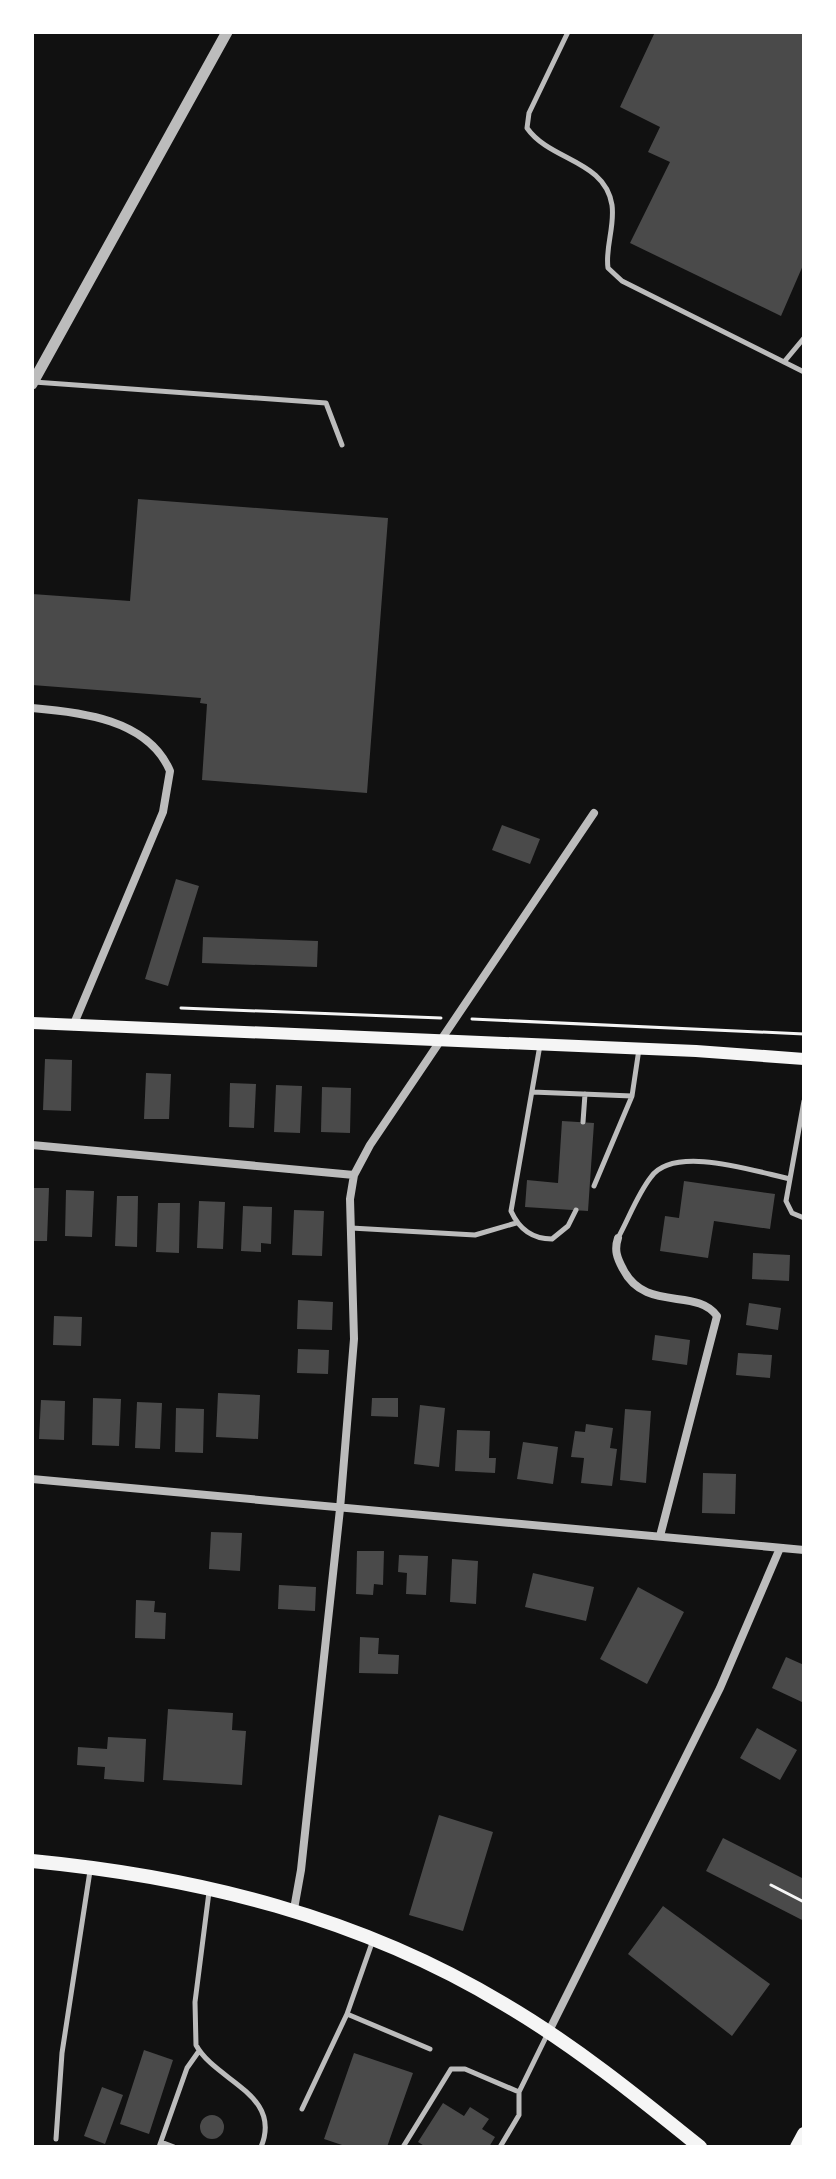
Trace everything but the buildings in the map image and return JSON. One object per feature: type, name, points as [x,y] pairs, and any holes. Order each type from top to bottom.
[{"type":"main road","points":[[32,1023],[639,1048],[804,1059]]},
{"type":"main road","points":[[32,1861],[91,1867],[210,1887],[294,1909],[373,1939],[458,1978],[548,2033],[605,2072],[700,2147]]},
{"type":"main road","points":[[797,2147],[804,2134]]},
{"type":"street","points":[[33,383],[227,32]]},
{"type":"street","points":[[32,708],[81,712],[136,734],[160,753],[170,777],[163,812],[73,1026]]},
{"type":"street","points":[[294,1909],[301,1870],[340,1509],[354,1339],[351,1228],[354,1175],[594,813]]},
{"type":"street","points":[[32,1145],[354,1175]]},
{"type":"street","points":[[618,1238],[617,1255],[628,1279],[639,1289],[649,1296],[709,1307],[717,1316],[660,1536]]},
{"type":"street","points":[[32,1479],[804,1550]]},
{"type":"street","points":[[548,2033],[720,1688],[780,1548]]},
{"type":"lane","points":[[568,32],[529,113],[527,128],[538,141],[604,182],[612,207],[608,268],[622,281],[804,372]]},
{"type":"lane","points":[[784,362],[804,338]]},
{"type":"lane","points":[[33,383],[326,403],[342,445]]},
{"type":"lane","points":[[540,1044],[510,1200],[516,1223],[529,1234],[552,1239],[568,1226],[576,1210]]},
{"type":"lane","points":[[594,1186],[632,1096],[639,1048]]},
{"type":"lane","points":[[532,1092],[632,1096]]},
{"type":"lane","points":[[583,1122],[585,1094]]},
{"type":"lane","points":[[804,1101],[788,1206],[804,1218]]},
{"type":"lane","points":[[618,1238],[651,1176],[666,1166],[691,1160],[790,1179]]},
{"type":"lane","points":[[351,1228],[475,1235],[516,1223]]},
{"type":"lane","points":[[56,2139],[62,2053],[91,1867]]},
{"type":"lane","points":[[210,1887],[195,2002],[194,2037],[199,2051],[258,2102],[265,2126],[261,2147]]},
{"type":"lane","points":[[302,2109],[347,2014],[373,1939]]},
{"type":"lane","points":[[347,2014],[430,2049]]},
{"type":"lane","points":[[500,2147],[519,2115],[519,2092],[548,2033]]},
{"type":"lane","points":[[174,2147],[160,2144],[187,2068],[199,2051]]},
{"type":"lane","points":[[404,2146],[451,2069],[465,2069],[519,2092]]},
{"type":"path","points":[[181,1008],[804,1034]]},
{"type":"path","points":[[771,1885],[804,1902]]}]
